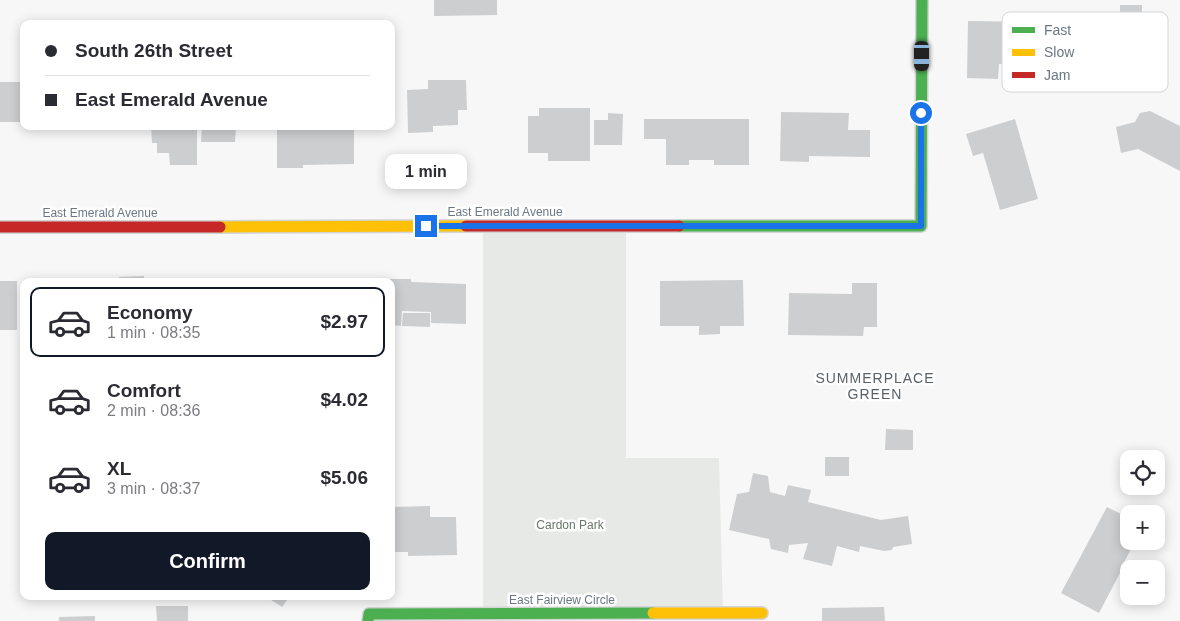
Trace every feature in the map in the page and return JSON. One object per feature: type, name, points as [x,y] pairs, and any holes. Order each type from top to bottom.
[{"type":"street","name":"East Emerald Avenue","points":[[0,227],[921,226],[922,0]]},
{"type":"street","name":"East Fairview Circle","points":[[368,621],[368,614],[762,613]]},
{"type":"green space","name":"Cardon Park","points":[[483,226],[626,226],[626,458],[719,458],[723,613],[483,614]]},
{"type":"building","points":[[434,0],[497,0],[497,15],[434,16]]},
{"type":"building","points":[[1120,5],[1142,5],[1142,12],[1120,12]]},
{"type":"building","points":[[968,21],[1002,22],[1002,64],[999,64],[998,79],[967,78]]},
{"type":"building","points":[[428,80],[466,80],[467,110],[458,110],[458,125],[433,126],[433,132],[408,133],[407,90],[428,89]]},
{"type":"building","points":[[0,82],[20,82],[20,122],[0,122]]},
{"type":"building","points":[[539,108],[590,108],[590,161],[548,161],[548,153],[528,153],[528,116],[539,116]]},
{"type":"building","points":[[1150,111],[1180,126],[1180,171],[1138,149],[1121,153],[1116,127],[1135,122],[1140,113]]},
{"type":"building","points":[[781,112],[849,113],[848,130],[870,130],[870,157],[809,156],[809,162],[780,161]]},
{"type":"building","points":[[608,113],[623,114],[622,145],[594,145],[594,120],[608,120]]},
{"type":"building","points":[[644,119],[749,119],[749,165],[714,165],[714,160],[689,160],[689,165],[666,165],[666,139],[644,139]]},
{"type":"building","points":[[1015,119],[1038,199],[1000,210],[983,153],[973,156],[966,134]]},
{"type":"building","points":[[151,130],[197,130],[197,165],[170,165],[169,153],[157,153],[157,143],[152,143]]},
{"type":"building","points":[[202,130],[236,130],[235,142],[201,142]]},
{"type":"building","points":[[277,130],[354,130],[354,164],[303,165],[303,168],[277,168]]},
{"type":"building","points":[[144,276],[144,278],[119,278]]},
{"type":"building","points":[[395,279],[411,279],[411,282],[466,284],[466,324],[431,323],[431,312],[402,311],[401,326],[395,325]]},
{"type":"building","points":[[743,280],[744,326],[720,326],[720,334],[699,335],[699,326],[660,326],[660,281]]},
{"type":"building","points":[[0,281],[17,281],[17,330],[0,330]]},
{"type":"building","points":[[852,283],[877,283],[877,327],[864,327],[863,336],[788,335],[789,293],[852,294]]},
{"type":"building","points":[[403,313],[430,313],[430,327],[402,326]]},
{"type":"building","points":[[886,429],[913,430],[913,450],[885,450]]},
{"type":"building","points":[[825,457],[849,457],[849,476],[825,476]]},
{"type":"building","points":[[753,473],[768,476],[770,492],[785,496],[788,485],[811,490],[808,502],[881,520],[908,516],[912,544],[893,547],[892,550],[884,551],[860,546],[859,552],[837,546],[832,566],[803,559],[808,543],[789,545],[788,553],[771,549],[769,539],[729,530],[737,494],[749,492]]},
{"type":"building","points":[[430,506],[430,517],[456,517],[457,555],[408,556],[408,552],[395,552],[395,507]]},
{"type":"building","points":[[1107,507],[1120,514],[1120,550],[1130,550],[1125,560],[1120,560],[1120,573],[1099,613],[1061,593]]},
{"type":"building","points":[[271,600],[287,600],[282,607]]},
{"type":"building","points":[[156,606],[188,606],[188,621],[157,621]]},
{"type":"building","points":[[884,607],[885,621],[822,621],[822,608]]},
{"type":"building","points":[[95,616],[95,621],[59,621],[59,617]]},
{"type":"traffic: fast","points":[[679,226],[921,226],[922,0]]},
{"type":"traffic: fast","points":[[368,621],[369,614],[653,613]]},
{"type":"traffic: slow","points":[[220,227],[466,226]]},
{"type":"traffic: slow","points":[[653,613],[762,613]]},
{"type":"traffic: jam","points":[[466,226],[679,226]]},
{"type":"traffic: jam","points":[[0,227],[220,227]]},
{"type":"district","name":"SUMMERPLACE GREEN","points":[[875,386]]},
{"type":"route","points":[[426,226],[921,226],[921,113]]}]
